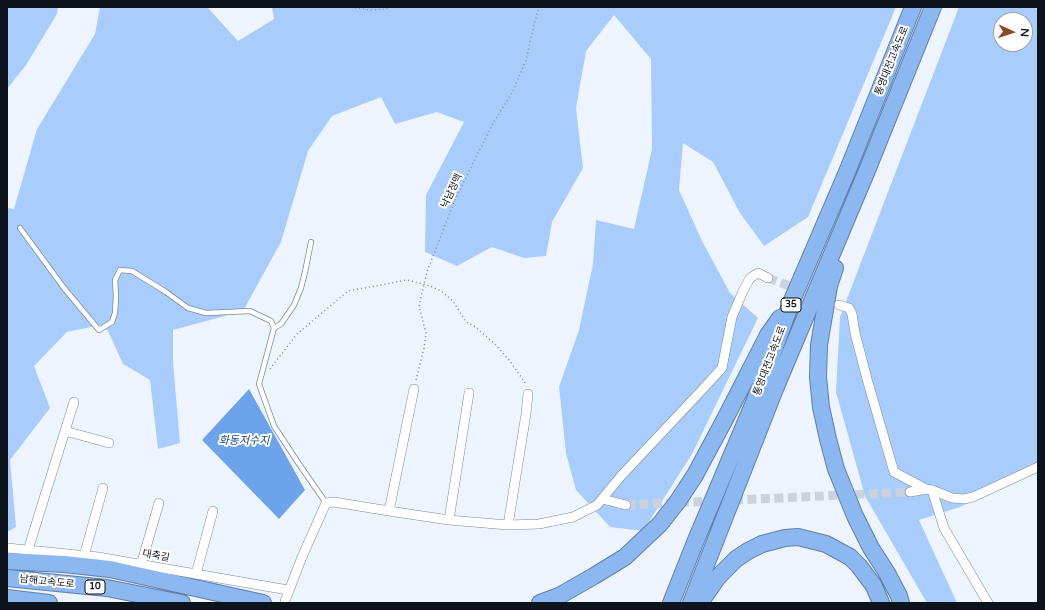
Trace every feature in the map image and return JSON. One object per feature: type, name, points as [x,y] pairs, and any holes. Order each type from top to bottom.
[{"type":"highway","name":"통영대전고속도로","points":[[671,603],[755,400],[793,298],[847,172],[913,7]]},
{"type":"highway","name":"통영대전고속도로","points":[[691,603],[775,389],[866,173],[933,7]]},
{"type":"highway","points":[[866,173],[830,286],[819,345],[818,377],[821,407],[836,470],[855,516],[901,601]]},
{"type":"highway","points":[[540,603],[559,596],[625,557],[660,524],[695,475],[768,334],[793,298]]},
{"type":"highway","points":[[700,603],[718,577],[736,559],[762,544],[785,538],[798,537],[826,544],[850,557],[874,586],[881,603]]},
{"type":"highway","points":[[7,561],[64,564],[110,569],[263,603]]},
{"type":"highway","name":"남해고속도로","points":[[7,578],[107,588],[182,603]]},
{"type":"highway","name":"남해고속도로","points":[[7,598],[49,603]]},
{"type":"street","points":[[285,601],[288,590],[326,503],[334,502],[449,520],[508,525],[539,524],[572,516],[597,505],[621,476],[722,368],[732,318],[743,291],[750,278],[758,273],[768,278]]},
{"type":"street","points":[[839,305],[849,308],[852,314],[855,334],[894,472],[929,490],[952,498],[964,499],[974,496],[1038,467]]},
{"type":"street","points":[[389,511],[414,389]]},
{"type":"street","points":[[449,520],[469,394]]},
{"type":"street","points":[[508,525],[528,394]]},
{"type":"street","points":[[28,550],[74,402]]},
{"type":"street","points":[[65,431],[109,443]]},
{"type":"street","points":[[84,556],[103,488]]},
{"type":"street","points":[[910,492],[929,490]]},
{"type":"street","points":[[929,490],[944,528],[988,603]]},
{"type":"street","points":[[602,499],[626,506]]},
{"type":"street","points":[[141,565],[159,503]]},
{"type":"street","points":[[196,574],[213,511]]},
{"type":"street","name":"대축길","points":[[7,548],[84,556],[288,590]]},
{"type":"lane","points":[[20,228],[64,288],[99,330],[112,322],[115,313],[115,280],[120,270],[132,271],[166,292],[188,308],[206,313],[250,311],[271,322],[274,328],[259,384],[274,426],[326,503]]},
{"type":"lane","points":[[274,328],[281,324],[294,305],[301,288],[311,242]]},
{"type":"path","points":[[351,7],[369,10],[386,9],[390,7]]},
{"type":"path","name":"낙남정맥","points":[[414,389],[426,333],[420,306],[428,269],[455,200],[492,125],[513,91],[526,60],[539,7]]},
{"type":"path","points":[[259,384],[298,334],[348,291],[407,280],[424,284],[441,291],[453,301],[466,322],[474,326],[495,344],[509,360],[524,381],[528,394]]},
{"type":"shaded area","points":[[7,7],[58,7],[57,14],[26,65],[7,89]]},
{"type":"shaded area","points":[[100,7],[207,7],[238,41],[274,19],[272,7],[896,7],[808,217],[764,246],[740,213],[713,162],[683,143],[679,190],[702,241],[730,293],[758,318],[692,454],[643,531],[610,527],[576,490],[566,453],[559,387],[579,330],[593,264],[596,220],[634,229],[652,149],[651,59],[614,15],[586,51],[576,108],[583,168],[552,222],[546,256],[524,258],[492,247],[457,266],[425,252],[426,195],[464,122],[437,112],[395,124],[381,97],[332,116],[308,151],[281,242],[243,311],[173,330],[173,362],[180,443],[158,449],[150,380],[123,364],[108,331],[100,325],[67,332],[34,366],[50,408],[10,460],[16,527],[7,532],[7,208],[14,209],[37,129],[95,34]]},
{"type":"shaded area","points":[[959,7],[1035,7],[1038,11],[1038,472],[960,507],[919,520],[957,603],[927,603],[865,496],[836,392],[840,317]]},
{"type":"water","name":"화동저수지","points":[[249,389],[305,490],[279,519],[202,440]]},
{"type":"tunnel","points":[[768,278],[817,296]]},
{"type":"tunnel","points":[[626,505],[910,492]]}]
